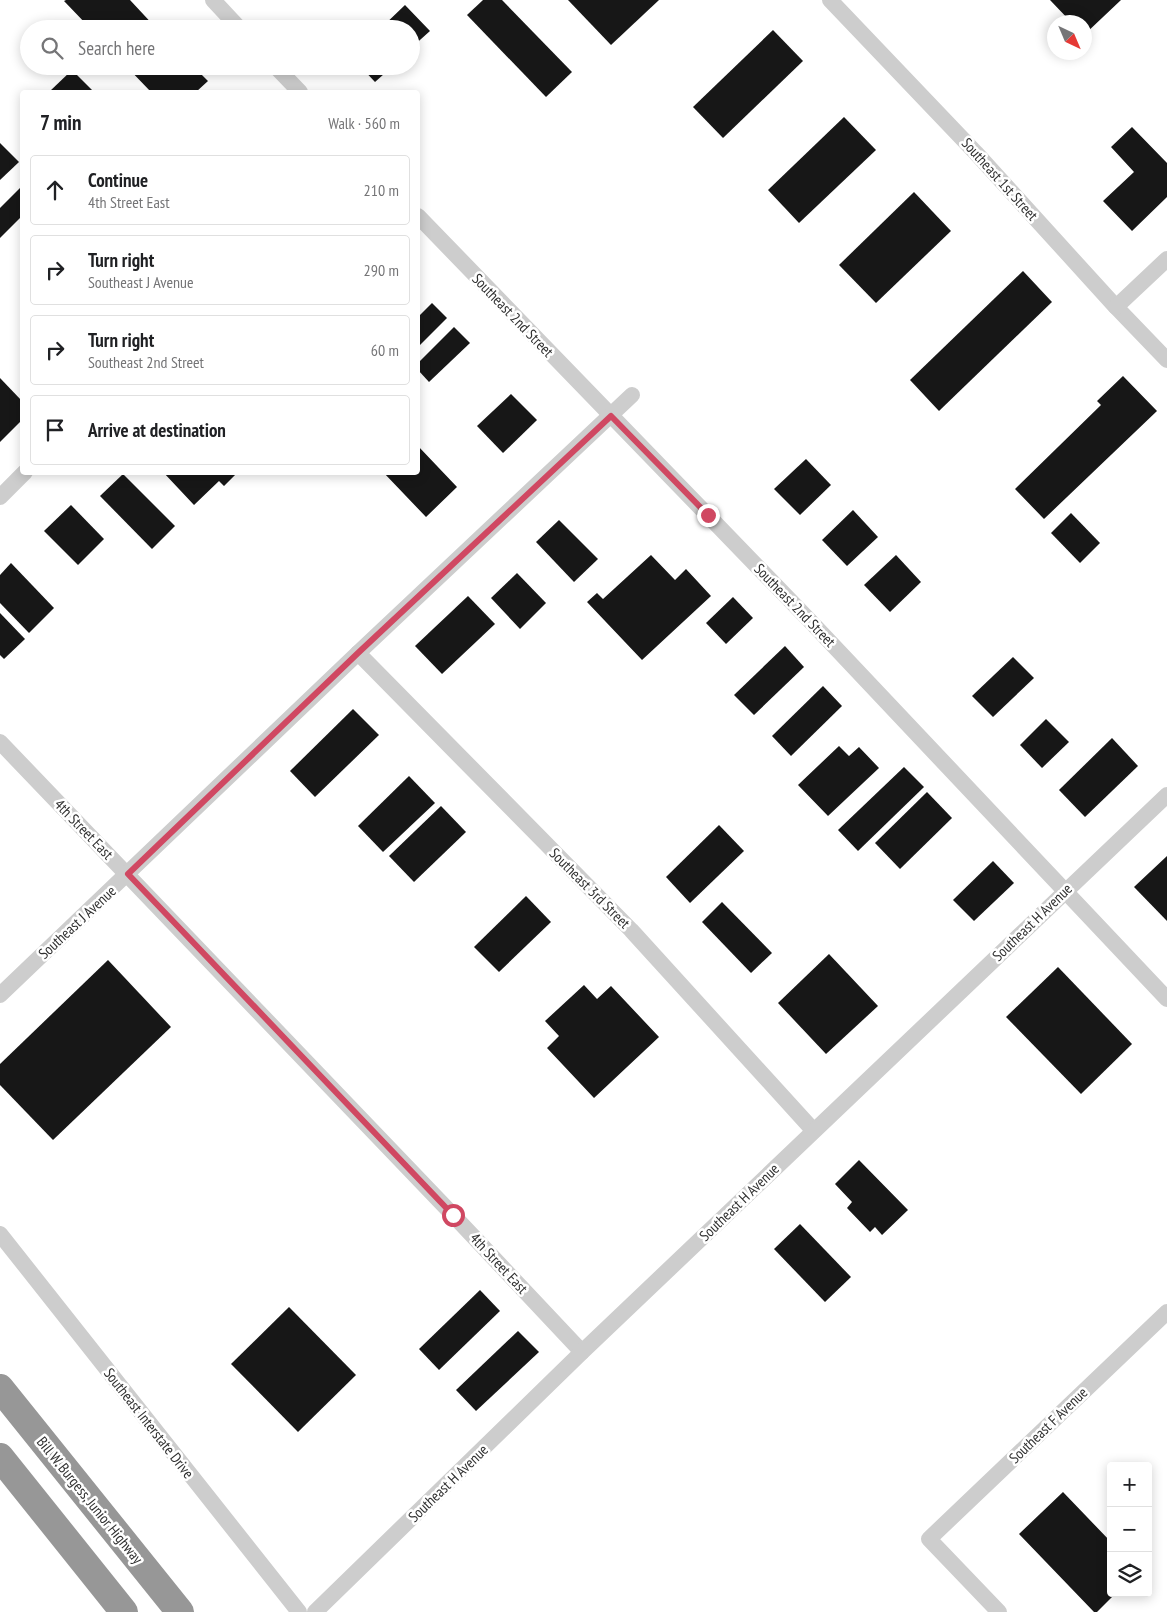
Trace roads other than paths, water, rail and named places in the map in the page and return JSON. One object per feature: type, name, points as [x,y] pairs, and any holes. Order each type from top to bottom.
[{"type":"highway","name":"Bill W. Burgess, Junior Highway","points":[[0,1388],[180,1612]]},
{"type":"highway","points":[[0,1457],[124,1612]]},
{"type":"street","points":[[213,0],[232,20]]},
{"type":"street","name":"Southeast 1st Street","points":[[830,0],[976,153],[1116,307],[1167,360]]},
{"type":"street","points":[[284,75],[298,90]]},
{"type":"street","name":"Southeast 2nd Street","points":[[420,218],[814,624],[1167,998]]},
{"type":"street","points":[[1116,307],[1167,259]]},
{"type":"street","name":"Southeast J Avenue","points":[[0,995],[358,653],[632,395]]},
{"type":"street","points":[[0,497],[22,475]]},
{"type":"street","name":"Southeast 3rd Street","points":[[358,653],[631,930],[814,1130]]},
{"type":"street","name":"4th Street East","points":[[0,742],[582,1352]]},
{"type":"street","name":"Southeast H Avenue","points":[[315,1612],[582,1352],[1167,795]]},
{"type":"street","name":"Southeast Interstate Drive","points":[[0,1234],[299,1612]]},
{"type":"street","name":"Southeast F Avenue","points":[[999,1612],[929,1539],[1167,1312]]}]
